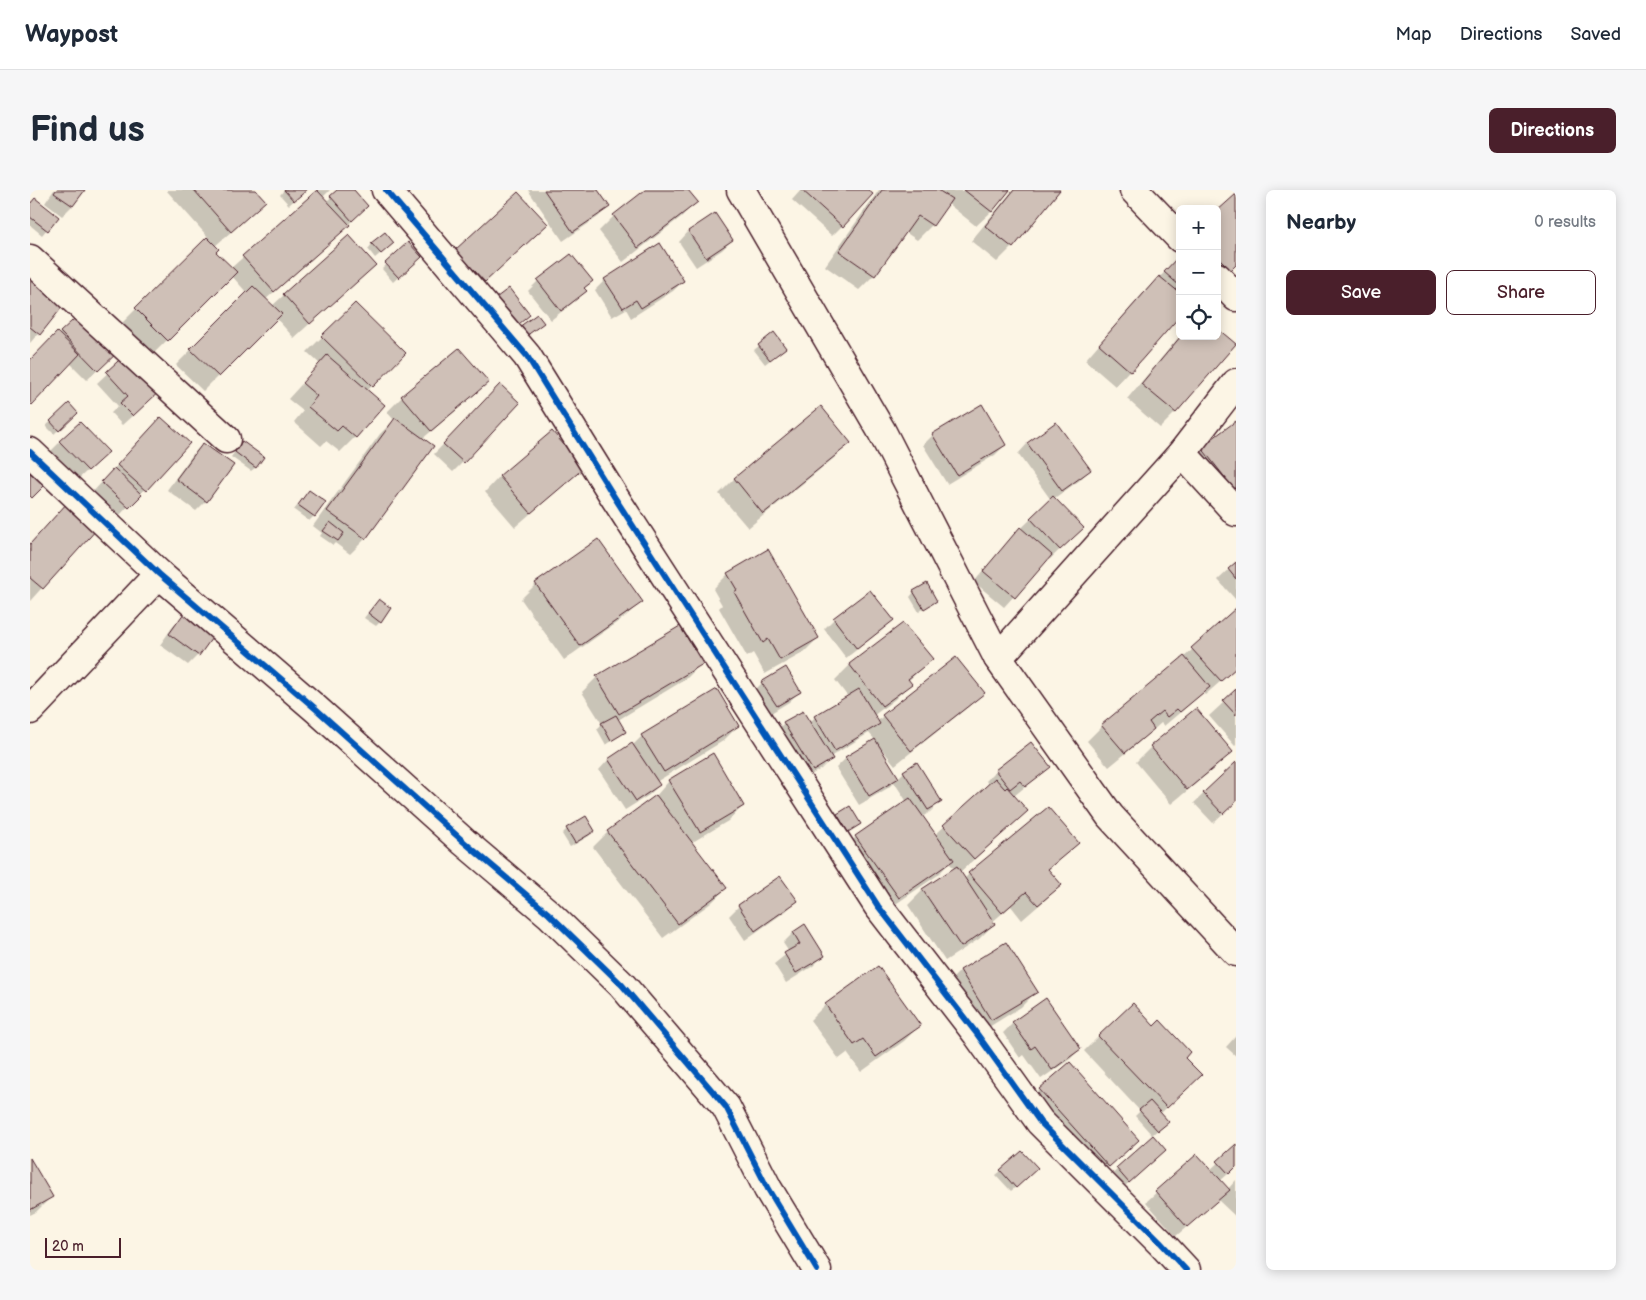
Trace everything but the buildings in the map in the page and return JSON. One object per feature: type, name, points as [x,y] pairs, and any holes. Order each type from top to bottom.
[{"type":"street","points":[[386,190],[527,356],[615,498],[878,906],[976,1034],[1040,1122],[1186,1270]]},
{"type":"street","points":[[741,190],[880,430],[998,658],[1110,816],[1236,952]]},
{"type":"street","points":[[1134,190],[1176,234]]},
{"type":"street","points":[[30,259],[226,439]]},
{"type":"street","points":[[1221,281],[1236,297]]},
{"type":"street","points":[[998,658],[1182,453],[1236,382]]},
{"type":"street","points":[[30,452],[159,574],[316,709],[464,842],[549,914],[622,985],[726,1106],[768,1189],[817,1270]]},
{"type":"street","points":[[1182,453],[1236,512]]},
{"type":"street","points":[[30,710],[159,574]]},
{"type":"cycle path","points":[[386,190],[527,356],[615,498],[878,906],[977,1034],[1040,1122],[1186,1270]]},
{"type":"cycle path","points":[[30,452],[159,574],[316,709],[464,842],[549,914],[622,985],[726,1107],[768,1189],[817,1270]]}]
